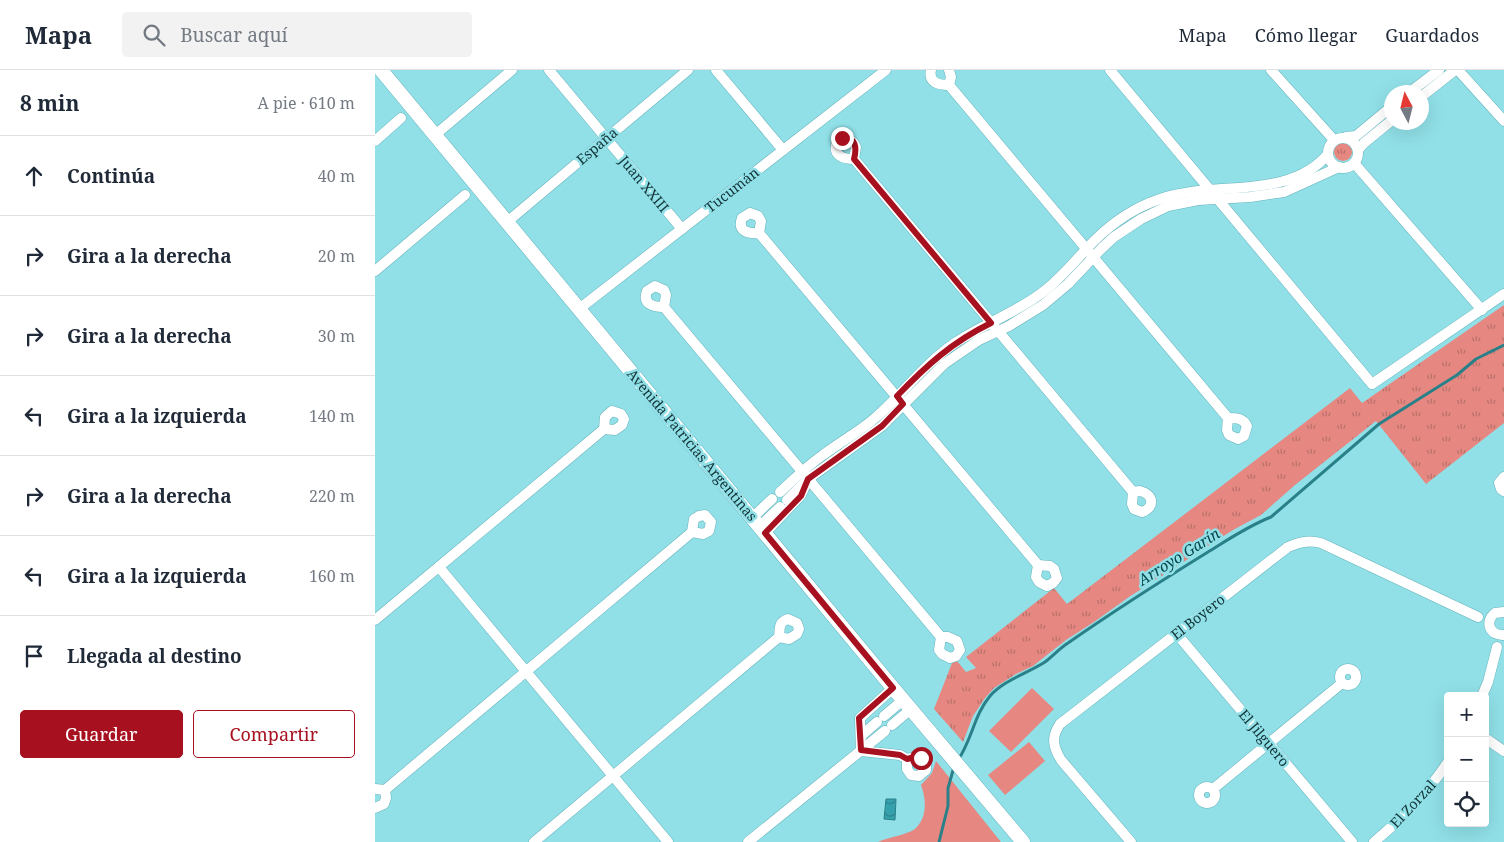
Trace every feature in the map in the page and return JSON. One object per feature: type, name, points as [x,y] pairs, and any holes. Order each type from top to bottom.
[{"type":"street","name":"Avenida Patricias Argentinas","points":[[381,70],[1023,842]]},
{"type":"street","points":[[435,135],[512,70]]},
{"type":"street","name":"Juan XXIII","points":[[549,70],[682,229]]},
{"type":"street","name":"España","points":[[507,222],[688,70]]},
{"type":"street","points":[[717,70],[783,150]]},
{"type":"street","name":"Tucumán","points":[[579,309],[886,70]]},
{"type":"street","points":[[931,70],[930,76],[933,81],[937,84],[949,85],[1228,418]]},
{"type":"street","points":[[949,70],[951,77],[949,85]]},
{"type":"street","points":[[1110,70],[1372,384],[1504,294]]},
{"type":"street","points":[[1271,70],[1334,140]]},
{"type":"street","points":[[1419,85],[1439,70]]},
{"type":"street","points":[[1429,91],[1457,70],[1504,121]]},
{"type":"street","points":[[1339,167],[1330,161],[1328,154],[1329,146],[1334,140],[1356,136],[1384,114]]},
{"type":"street","points":[[375,140],[401,118]]},
{"type":"street","points":[[1358,150],[1384,127]]},
{"type":"street","points":[[759,526],[780,499],[805,475],[882,426],[900,400],[938,356],[973,332],[994,327],[1050,287],[1090,253],[1135,222],[1168,206],[1198,200],[1260,196],[1284,192],[1311,181],[1330,170],[1347,167],[1354,163],[1358,157],[1358,150],[1355,143],[1346,138]]},
{"type":"street","points":[[1090,253],[1107,229],[1147,204],[1191,191],[1263,185],[1288,180],[1315,166],[1328,154]]},
{"type":"street","points":[[854,159],[1133,492]]},
{"type":"street","points":[[1354,163],[1482,310]]},
{"type":"street","points":[[375,271],[465,195]]},
{"type":"street","points":[[759,233],[1038,565]]},
{"type":"street","points":[[664,307],[941,637]]},
{"type":"street","points":[[375,620],[604,429]]},
{"type":"street","points":[[759,526],[801,496],[805,475]]},
{"type":"street","points":[[1504,477],[1499,483],[1504,491]]},
{"type":"street","points":[[375,808],[384,804],[385,798],[380,790],[692,532]]},
{"type":"street","name":"El Boyero","points":[[1131,842],[1061,760],[1054,748],[1055,732],[1061,724],[1288,547],[1311,540],[1321,543],[1478,618],[1490,629]]},
{"type":"street","points":[[439,566],[669,842]]},
{"type":"street","points":[[1478,618],[1504,612]]},
{"type":"street","points":[[1492,615],[1490,629],[1497,647]]},
{"type":"street","points":[[1490,629],[1497,635],[1504,635]]},
{"type":"street","name":"El Jilguero","points":[[1176,633],[1352,842]]},
{"type":"street","points":[[1484,692],[1497,647],[1504,635]]},
{"type":"street","points":[[533,842],[779,637]]},
{"type":"street","points":[[1213,789],[1342,683]]},
{"type":"street","points":[[861,750],[859,718],[893,688]]},
{"type":"street","points":[[861,736],[881,719],[907,704]]},
{"type":"street","points":[[748,842],[889,728],[907,704]]},
{"type":"street","points":[[1489,741],[1504,751]]},
{"type":"street","points":[[861,750],[900,755],[907,759]]},
{"type":"street","name":"El Zorzal","points":[[1380,840],[1411,810],[1444,768]]},
{"type":"green space","points":[[1343,143],[1349,146],[1352,152],[1349,158],[1343,161],[1337,158],[1334,152],[1337,146]]},
{"type":"green space","points":[[1504,305],[1504,423],[1426,484],[1376,421],[1295,485],[1261,515],[1233,530],[1129,597],[1066,640],[1033,666],[994,688],[973,716],[963,742],[934,709],[952,663],[957,661],[966,672],[976,668],[966,657],[1054,588],[1067,604],[1350,388],[1362,403]]},
{"type":"green space","points":[[1032,688],[1054,709],[1011,752],[989,731]]},
{"type":"green space","points":[[1029,742],[1045,761],[1005,795],[988,775]]},
{"type":"green space","points":[[936,761],[1001,842],[878,842],[912,831],[919,824],[925,808],[921,785],[932,773]]},
{"type":"water","points":[[886,799],[896,799],[895,820],[884,819]]},
{"type":"waterway","name":"Arroyo Garín","points":[[958,760],[967,744],[980,711],[990,696],[1002,685],[1045,662],[1065,645],[1173,574],[1254,524],[1271,517],[1379,424],[1457,375],[1476,359],[1504,345]]},
{"type":"waterway","name":"Arroyo Garín","points":[[939,842],[948,806],[948,788],[954,767]]},
{"type":"route","points":[[842,138],[849,138],[853,142],[856,147],[854,159],[991,323],[955,343],[919,373],[897,396],[903,404],[882,426],[808,479],[801,496],[765,533],[893,688],[859,718],[861,750],[900,755],[907,759],[921,758]]}]
